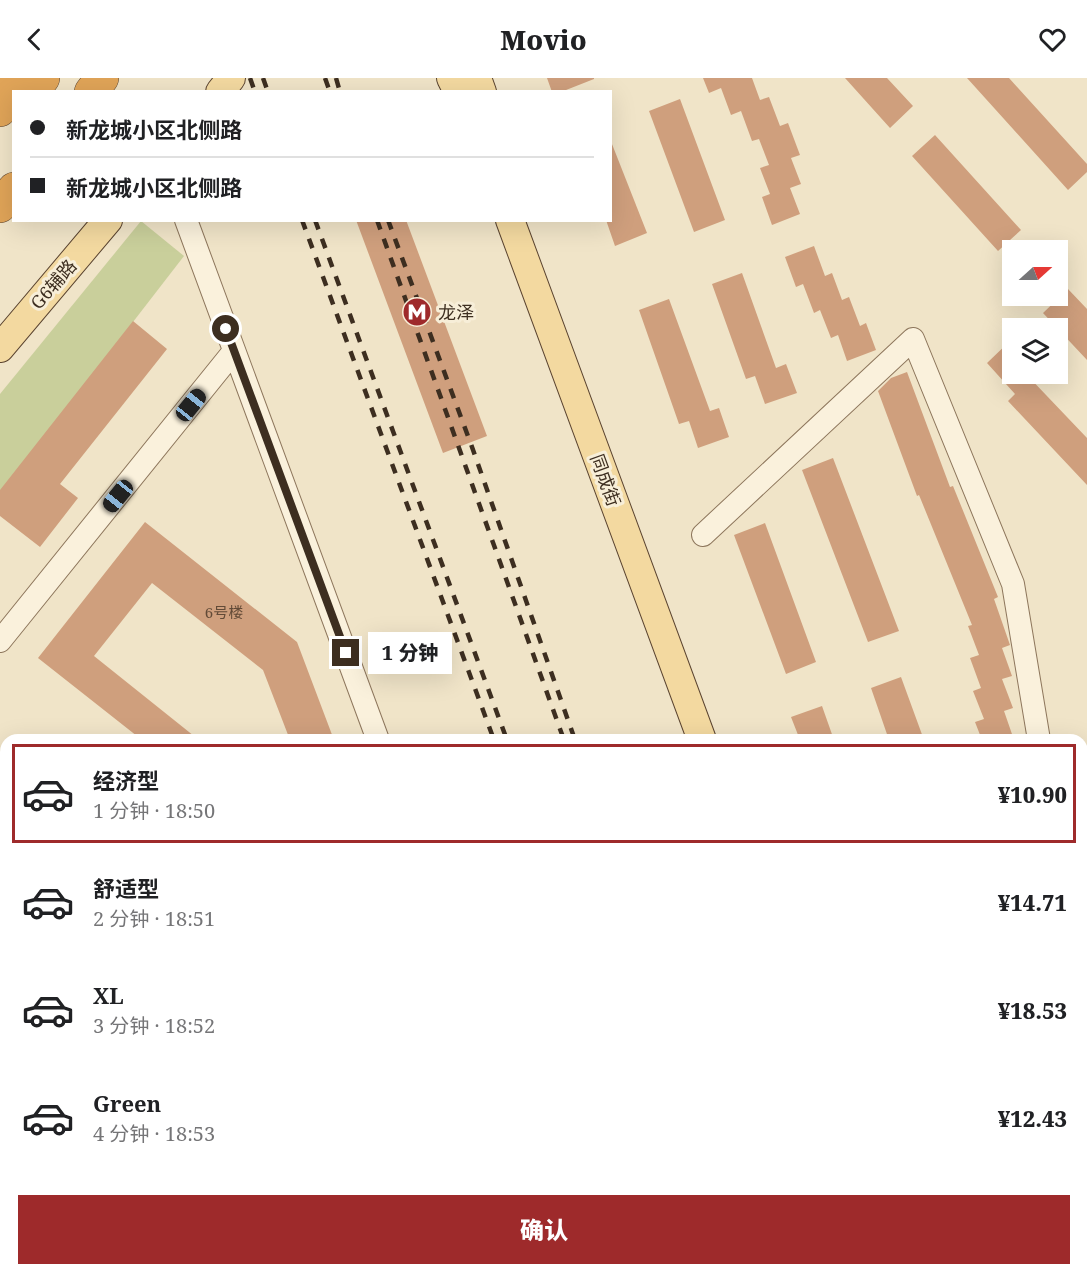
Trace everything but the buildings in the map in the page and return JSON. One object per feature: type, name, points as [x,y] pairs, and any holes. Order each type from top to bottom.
[{"type":"highway","points":[[0,110],[12,78]]},
{"type":"highway","points":[[34,90],[43,78]]},
{"type":"highway","points":[[93,90],[102,78]]},
{"type":"highway","points":[[0,133],[12,118]]},
{"type":"highway","points":[[0,206],[12,191]]},
{"type":"main road","points":[[222,90],[231,78]]},
{"type":"main road","name":"G6辅路","points":[[0,348],[106,222]]},
{"type":"main road","name":"同成街","points":[[511,222],[700,734]]},
{"type":"main road","name":"同成街","points":[[530,222],[719,734]]},
{"type":"street","points":[[187,222],[376,734]]},
{"type":"street","points":[[702,536],[913,339],[1013,584],[1038,734]]},
{"type":"street","points":[[0,641],[234,351]]},
{"type":"green space","points":[[140,222],[184,256],[0,494],[0,394]]},
{"type":"railway","points":[[250,78],[254,90]]},
{"type":"railway","points":[[263,78],[267,90]]},
{"type":"railway","points":[[325,78],[329,90]]},
{"type":"railway","points":[[336,78],[339,90]]},
{"type":"railway","points":[[303,222],[492,734]]},
{"type":"railway","points":[[316,222],[505,734]]},
{"type":"railway","points":[[378,222],[562,734]]},
{"type":"railway","points":[[389,222],[472,447],[573,734]]},
{"type":"place","name":"龙泽","points":[[417,312]]},
{"type":"route","points":[[226,329],[346,653]]}]
